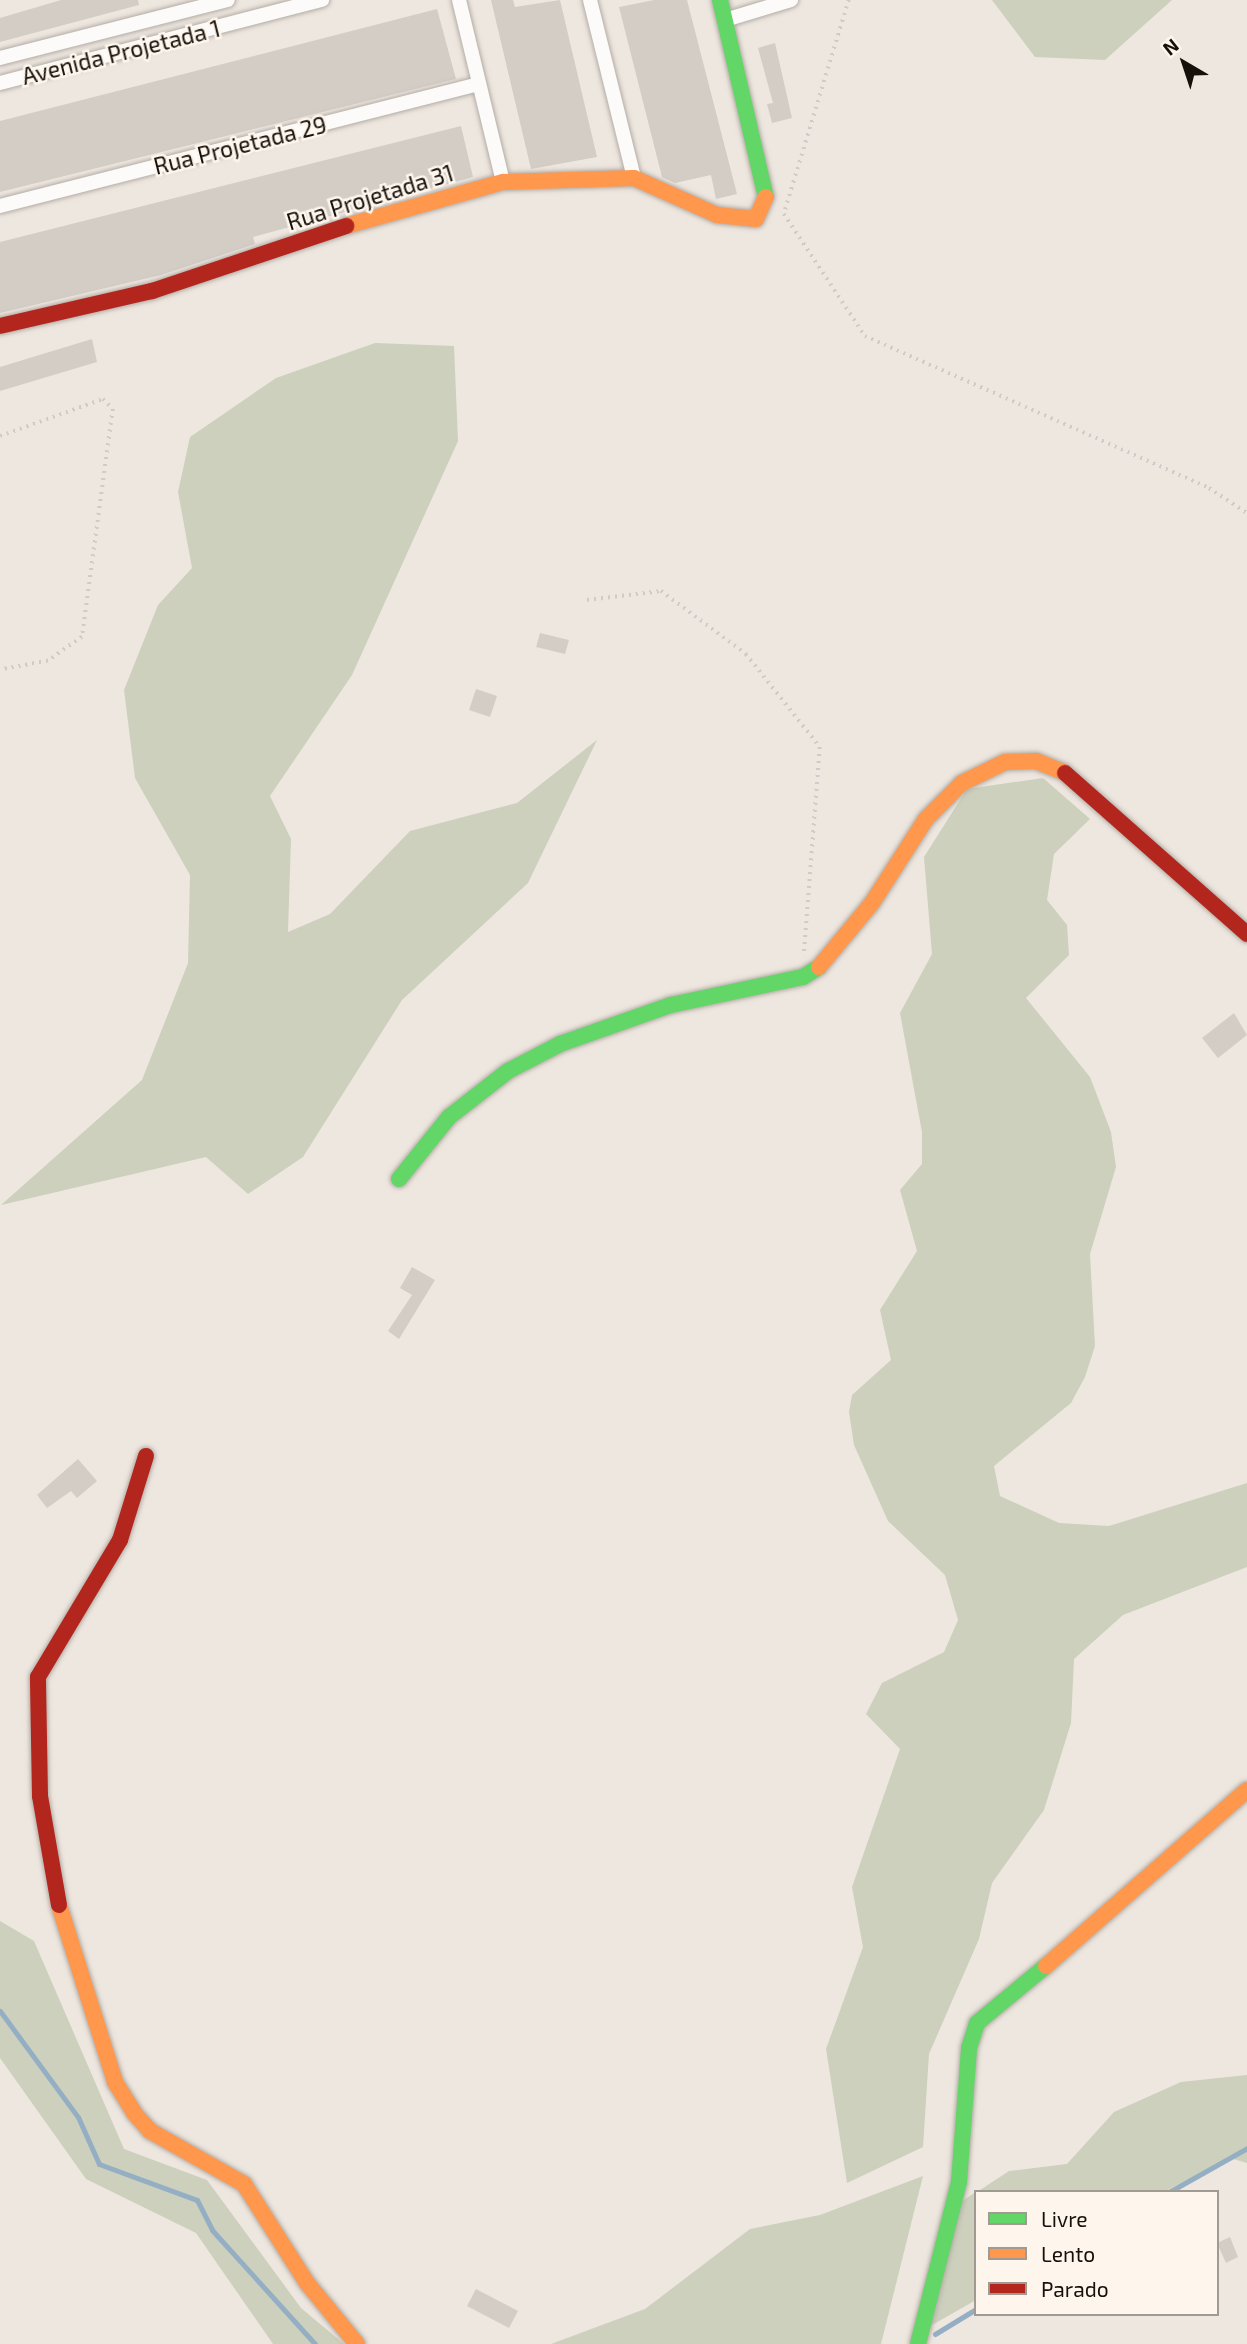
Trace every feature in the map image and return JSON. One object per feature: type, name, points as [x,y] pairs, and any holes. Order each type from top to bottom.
[{"type":"street","name":"Avenida Projetada 1","points":[[0,58],[205,3],[228,0]]},
{"type":"street","name":"Avenida Projetada 1","points":[[0,83],[322,0]]},
{"type":"street","points":[[459,0],[503,181]]},
{"type":"street","points":[[590,0],[634,178]]},
{"type":"street","points":[[720,0],[725,20],[791,0]]},
{"type":"street","name":"Rua Projetada 31","points":[[0,326],[152,291],[402,207],[503,181],[634,178],[717,215],[756,219],[768,192],[725,20]]},
{"type":"street","name":"Rua Projetada 29","points":[[0,206],[479,84]]},
{"type":"street","points":[[399,1179],[449,1117],[508,1071],[560,1044],[671,1005],[803,977],[838,949],[926,819],[962,783],[1005,762],[1036,761],[1070,775],[1247,934]]},
{"type":"street","points":[[146,1457],[143,1482],[120,1540],[38,1677],[40,1796],[66,1942],[115,2082],[134,2113],[150,2131],[244,2184],[307,2283],[357,2344]]},
{"type":"street","points":[[918,2344],[959,2182],[969,2048],[977,2023],[1189,1847],[1247,1790]]},
{"type":"path","points":[[849,0],[784,214],[865,336],[1209,488],[1247,513]]},
{"type":"path","points":[[0,436],[103,399],[113,409],[82,637],[48,661],[0,670]]},
{"type":"path","points":[[587,600],[661,591],[746,654],[820,747],[803,977]]},
{"type":"green space","points":[[992,0],[1172,0],[1105,60],[1035,57]]},
{"type":"green space","points":[[375,343],[454,346],[458,441],[352,675],[270,796],[291,839],[288,932],[330,914],[410,831],[517,803],[597,740],[528,883],[402,1000],[303,1157],[248,1194],[206,1157],[1,1205],[142,1080],[188,963],[190,875],[135,778],[124,690],[158,605],[192,568],[178,492],[190,437],[276,378]]},
{"type":"green space","points":[[1043,778],[1090,819],[1054,854],[1047,900],[1067,925],[1069,955],[1026,998],[1090,1077],[1111,1132],[1116,1167],[1090,1254],[1095,1346],[1085,1377],[1071,1403],[994,1466],[1000,1496],[1059,1523],[1109,1526],[1247,1483],[1247,1567],[1123,1615],[1074,1659],[1071,1723],[1044,1810],[992,1883],[979,1939],[929,2054],[923,2147],[847,2183],[826,2049],[863,1947],[852,1887],[900,1749],[866,1714],[882,1683],[944,1652],[958,1620],[945,1575],[888,1521],[854,1445],[849,1412],[852,1395],[891,1360],[880,1310],[917,1251],[900,1190],[922,1164],[922,1132],[900,1013],[932,954],[924,857],[967,789]]},
{"type":"green space","points":[[0,1921],[34,1941],[124,2149],[207,2180],[301,2308],[344,2344],[273,2344],[196,2233],[86,2179],[0,2058]]},
{"type":"green space","points":[[1247,2075],[1247,2163],[1230,2158],[1168,2190],[980,2190],[1009,2171],[1067,2164],[1114,2112],[1181,2082]]},
{"type":"green space","points":[[923,2176],[881,2344],[551,2344],[645,2309],[750,2229],[820,2215]]},
{"type":"green space","points":[[974,2193],[974,2301],[925,2329],[962,2201]]},
{"type":"building","points":[[61,0],[138,0],[139,5],[0,42],[0,18]]},
{"type":"building","points":[[491,0],[513,0],[515,7],[560,0],[597,157],[531,169]]},
{"type":"building","points":[[654,0],[687,0],[737,194],[716,199],[711,175],[675,183],[662,177],[619,7]]},
{"type":"building","points":[[437,9],[456,79],[0,192],[0,121]]},
{"type":"building","points":[[775,43],[792,118],[772,123],[767,104],[773,103],[758,48]]},
{"type":"building","points":[[461,126],[473,177],[253,237],[255,244],[161,275],[0,313],[0,242]]},
{"type":"building","points":[[92,339],[97,362],[0,391],[0,367]]},
{"type":"building","points":[[540,633],[569,640],[565,654],[536,647]]},
{"type":"building","points":[[476,689],[497,696],[490,717],[469,710]]},
{"type":"building","points":[[1234,1013],[1247,1035],[1218,1058],[1202,1038]]},
{"type":"building","points":[[412,1267],[435,1280],[399,1339],[388,1331],[412,1295],[400,1288]]},
{"type":"building","points":[[78,1459],[97,1481],[77,1498],[71,1491],[47,1508],[37,1495]]},
{"type":"building","points":[[1230,2237],[1238,2257],[1226,2263],[1219,2242]]},
{"type":"building","points":[[476,2289],[518,2311],[509,2328],[467,2306]]},
{"type":"waterway","points":[[0,2011],[78,2117],[99,2164],[197,2200],[212,2230],[315,2344]]},
{"type":"waterway","points":[[1173,2190],[1247,2148]]},
{"type":"waterway","points":[[935,2334],[974,2310]]},
{"type":"traffic: fast","points":[[720,0],[766,197]]},
{"type":"traffic: fast","points":[[399,1179],[449,1117],[508,1071],[560,1044],[671,1005],[803,977],[819,967]]},
{"type":"traffic: fast","points":[[918,2344],[959,2182],[969,2048],[977,2023],[1046,1966]]},
{"type":"traffic: slow","points":[[346,226],[503,182],[634,178],[717,215],[756,219],[766,197]]},
{"type":"traffic: slow","points":[[819,967],[872,903],[926,819],[962,783],[1005,762],[1036,761],[1065,773]]},
{"type":"traffic: slow","points":[[1046,1966],[1247,1790]]},
{"type":"traffic: slow","points":[[59,1905],[115,2082],[134,2113],[150,2131],[244,2184],[307,2283],[357,2344]]},
{"type":"traffic: jam","points":[[0,326],[152,291],[346,226]]},
{"type":"traffic: jam","points":[[1065,773],[1247,934]]},
{"type":"traffic: jam","points":[[59,1905],[40,1796],[38,1677],[120,1540],[146,1456]]}]
